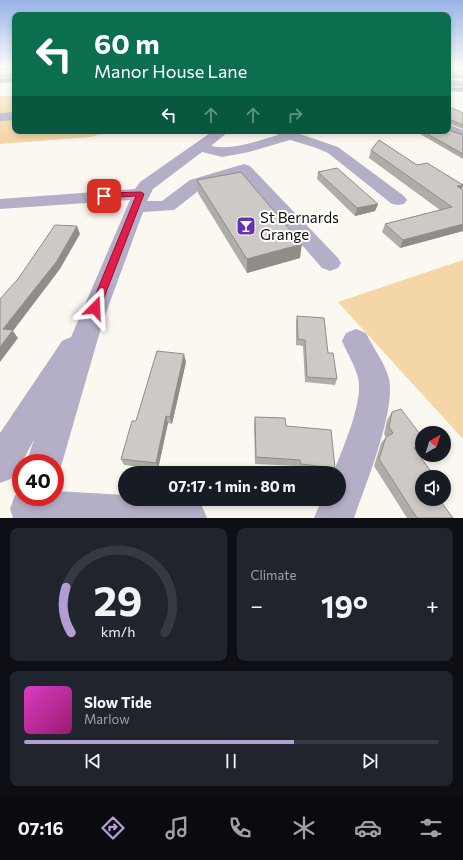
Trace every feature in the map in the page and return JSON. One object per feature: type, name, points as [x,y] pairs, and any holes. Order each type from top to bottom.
[{"type":"street","points":[[0,117],[12,116]]},
{"type":"street","points":[[451,129],[463,135]]},
{"type":"street","points":[[47,454],[90,321],[138,200],[146,186],[218,134]]},
{"type":"street","points":[[200,147],[222,153],[244,149],[285,134],[319,144],[333,150],[398,200]]},
{"type":"street","points":[[0,204],[138,200],[167,206],[196,184],[244,169],[330,263]]},
{"type":"street","points":[[0,465],[90,321]]},
{"type":"street","points":[[334,518],[374,401],[374,379],[356,341]]},
{"type":"street","points":[[29,508],[187,518]]},
{"type":"shaded area","points":[[0,96],[12,96],[12,134],[99,134],[91,137],[0,144]]},
{"type":"shaded area","points":[[463,260],[463,439],[338,302]]},
{"type":"building","points":[[451,107],[463,113],[463,125],[451,120]]},
{"type":"building","points":[[451,131],[463,135],[463,154],[427,134],[451,134]]},
{"type":"building","points":[[379,140],[417,165],[427,163],[463,185],[457,186],[463,190],[463,224],[403,240],[385,224],[452,207],[371,150]]},
{"type":"building","points":[[337,168],[378,204],[357,208],[318,172]]},
{"type":"building","name":"St Bernards Grange","points":[[241,172],[302,244],[247,259],[197,180]]},
{"type":"building","points":[[55,225],[77,226],[57,261],[3,329],[13,330],[0,347],[0,299],[18,279]]},
{"type":"building","points":[[297,316],[324,318],[328,353],[333,353],[337,379],[307,377],[305,340],[298,339]]},
{"type":"building","points":[[157,351],[184,354],[170,417],[166,416],[156,463],[121,459],[132,421],[136,421]]},
{"type":"building","points":[[401,409],[415,428],[415,462],[424,462],[430,470],[415,470],[415,506],[444,506],[453,518],[417,518],[379,459],[386,437],[393,433],[389,427],[392,412]]},
{"type":"building","points":[[255,417],[285,418],[286,426],[331,430],[335,466],[301,464],[300,460],[256,457]]},
{"type":"place","name":"St Bernards Grange","points":[[246,226]]},
{"type":"route","points":[[95,308],[105,280],[141,194],[104,196]]}]
